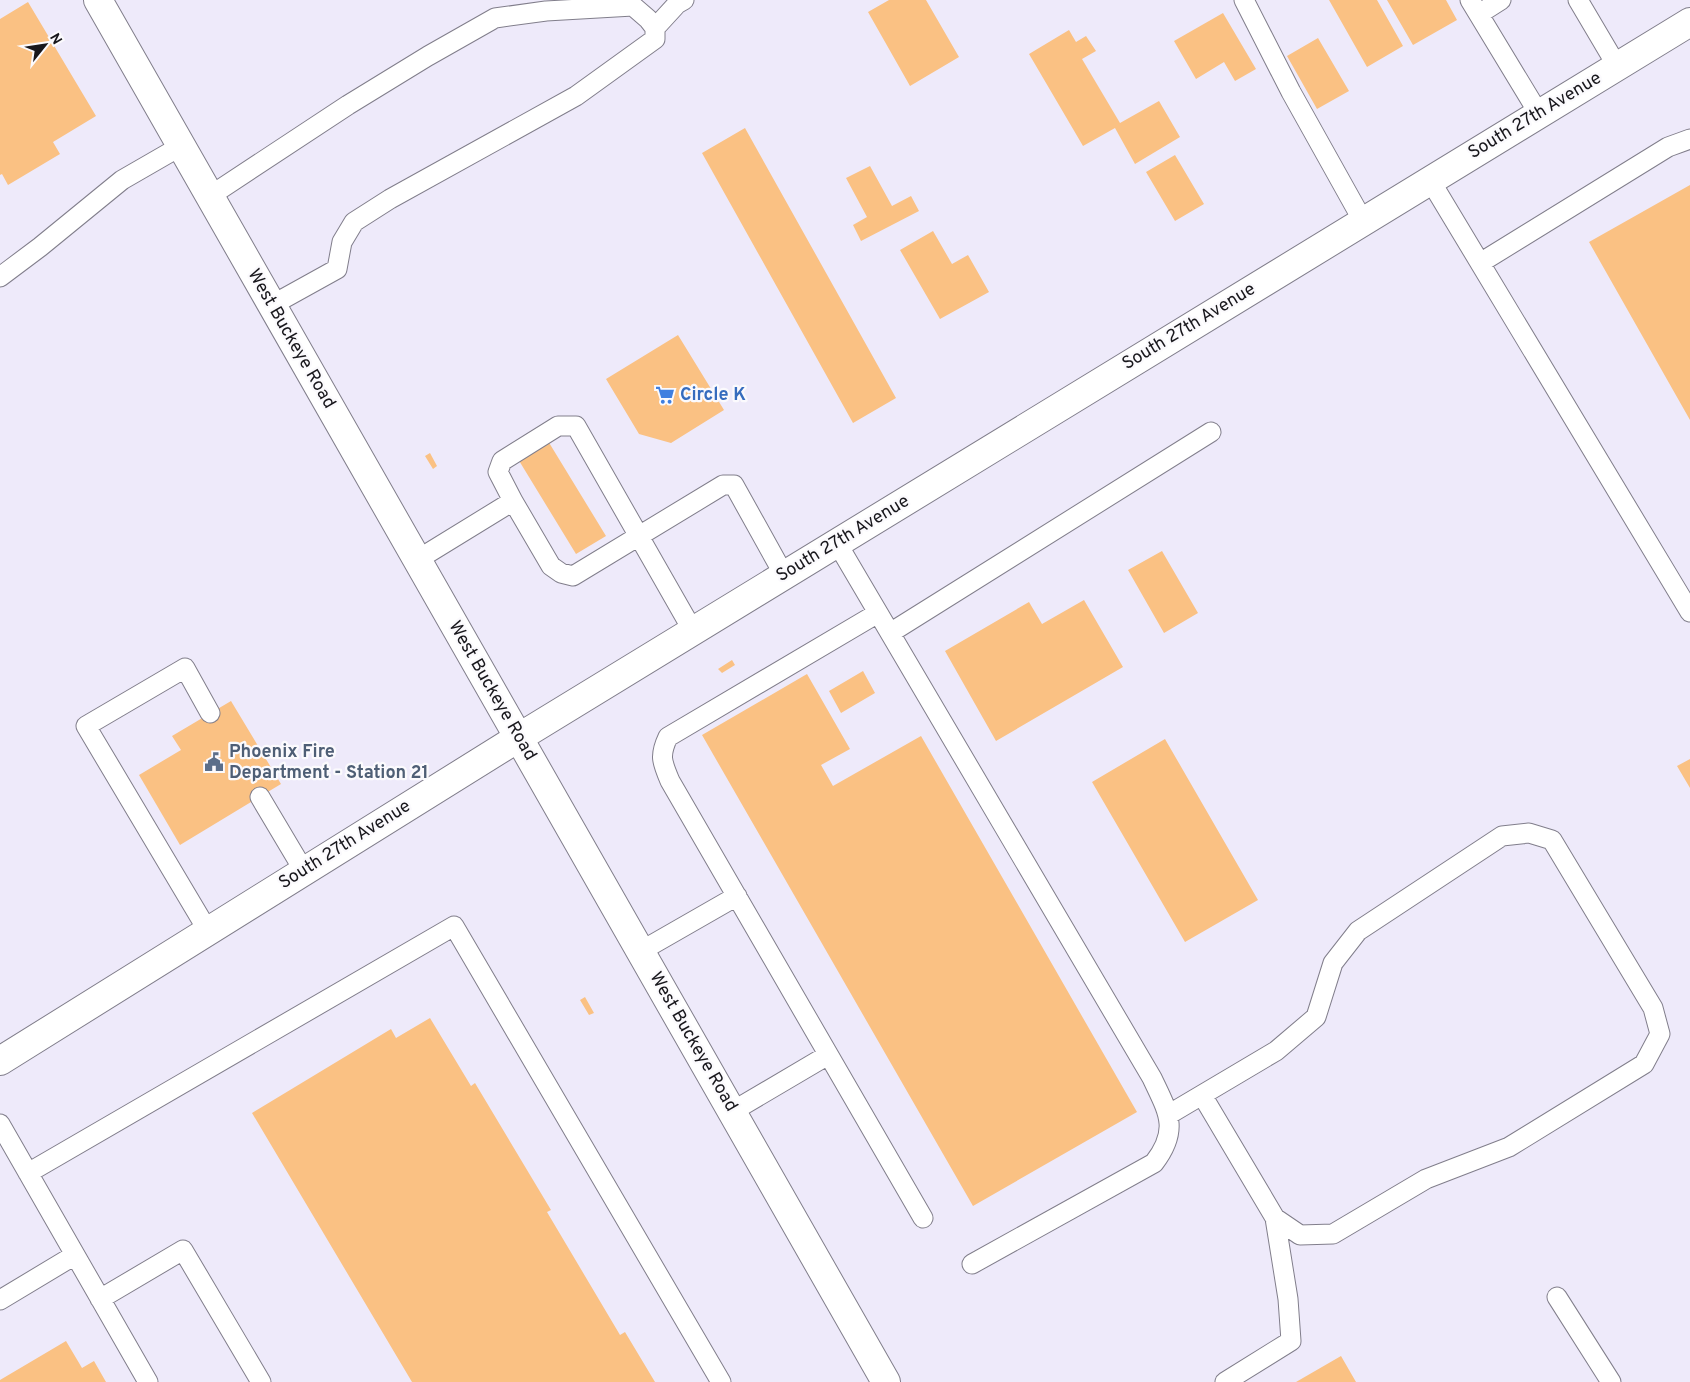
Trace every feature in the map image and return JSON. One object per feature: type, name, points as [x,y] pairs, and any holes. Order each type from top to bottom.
[{"type":"main road","name":"West Buckeye Road","points":[[98,0],[886,1382]]},
{"type":"main road","name":"South 27th Avenue","points":[[0,1060],[518,738],[1690,22]]},
{"type":"lane","points":[[272,305],[337,269],[342,242],[354,222],[390,199],[576,96],[654,39],[655,28],[684,0]]},
{"type":"lane","points":[[1244,0],[1291,92],[1363,221]]},
{"type":"lane","points":[[1501,0],[1474,7],[1539,114]]},
{"type":"lane","points":[[1578,0],[1617,66]]},
{"type":"lane","points":[[210,196],[348,105],[495,18],[546,11],[633,6],[648,18],[655,28]]},
{"type":"lane","points":[[1480,263],[1668,147],[1690,138]]},
{"type":"lane","points":[[0,277],[122,180],[181,146]]},
{"type":"lane","points":[[1430,180],[1689,606]]},
{"type":"lane","points":[[693,631],[639,537],[576,426],[558,426],[502,461],[498,472],[513,501],[551,566],[561,573],[573,576],[639,537],[722,485],[734,486],[784,575]]},
{"type":"lane","points":[[890,633],[1210,432]]},
{"type":"lane","points":[[417,560],[513,501]]},
{"type":"lane","points":[[837,543],[1152,1078],[1168,1115],[1170,1132],[1164,1150],[1154,1163],[972,1264]]},
{"type":"lane","points":[[878,613],[668,737],[662,749],[662,762],[670,781],[923,1218]]},
{"type":"lane","points":[[208,931],[86,726],[185,668],[210,714]]},
{"type":"lane","points":[[260,797],[304,871]]},
{"type":"lane","points":[[1168,1115],[1276,1051],[1316,1018],[1333,963],[1358,931],[1502,836],[1529,833],[1552,840],[1653,1008],[1660,1034],[1644,1064],[1509,1147],[1426,1179],[1333,1234],[1300,1235],[1275,1218]]},
{"type":"lane","points":[[641,951],[737,896]]},
{"type":"lane","points":[[28,1174],[454,926],[722,1382]]},
{"type":"lane","points":[[733,1111],[828,1055]]},
{"type":"lane","points":[[1202,1095],[1275,1218],[1288,1299],[1291,1341],[1225,1382]]},
{"type":"lane","points":[[0,1124],[148,1382]]},
{"type":"lane","points":[[100,1299],[183,1250],[261,1382]]},
{"type":"lane","points":[[0,1300],[75,1255]]},
{"type":"lane","points":[[1557,1297],[1611,1382]]},
{"type":"building","points":[[889,0],[926,0],[959,57],[910,86],[868,12]]},
{"type":"building","points":[[1329,0],[1377,0],[1403,46],[1367,67]]},
{"type":"building","points":[[1387,0],[1446,0],[1457,20],[1413,45]]},
{"type":"building","points":[[28,2],[96,116],[53,142],[60,154],[8,185],[2,174],[0,175],[0,19]]},
{"type":"building","points":[[1223,13],[1256,69],[1235,81],[1224,62],[1196,79],[1174,41]]},
{"type":"building","points":[[1069,30],[1076,42],[1086,36],[1096,51],[1082,59],[1120,123],[1159,101],[1180,137],[1135,164],[1115,128],[1083,146],[1029,54]]},
{"type":"building","points":[[1318,38],[1349,91],[1317,109],[1287,56]]},
{"type":"building","points":[[745,128],[896,398],[853,423],[702,153]]},
{"type":"building","points":[[1175,155],[1204,204],[1175,221],[1146,172]]},
{"type":"building","points":[[870,166],[892,206],[911,196],[919,211],[861,241],[853,225],[867,217],[846,178]]},
{"type":"building","points":[[1690,185],[1690,420],[1589,242]]},
{"type":"building","points":[[933,231],[952,264],[968,255],[989,292],[940,319],[900,250]]},
{"type":"building","name":"Circle K","points":[[678,335],[724,410],[671,443],[639,434],[606,379]]},
{"type":"building","points":[[548,441],[606,536],[576,554],[518,459]]},
{"type":"building","points":[[430,453],[437,466],[433,469],[425,456]]},
{"type":"building","points":[[1162,551],[1198,613],[1164,633],[1128,570]]},
{"type":"building","points":[[1084,600],[1123,667],[996,741],[945,651],[1029,602],[1042,624]]},
{"type":"building","points":[[732,660],[735,665],[722,673],[718,669]]},
{"type":"building","points":[[863,671],[875,693],[841,713],[829,691]]},
{"type":"building","points":[[807,674],[850,749],[821,765],[833,786],[921,736],[1137,1112],[973,1206],[702,735]]},
{"type":"building","name":"Phoenix Fire Department - Station 21","points":[[231,701],[281,784],[180,845],[139,775],[181,750],[172,736]]},
{"type":"building","points":[[1165,739],[1258,900],[1185,942],[1092,782]]},
{"type":"building","points":[[1690,759],[1690,788],[1677,766]]},
{"type":"building","points":[[585,997],[594,1013],[589,1015],[580,1000]]},
{"type":"building","points":[[430,1018],[471,1086],[475,1083],[551,1210],[547,1212],[620,1335],[625,1332],[655,1382],[412,1382],[252,1113],[391,1029],[396,1038]]},
{"type":"building","points":[[66,1341],[82,1368],[94,1361],[106,1382],[0,1382],[0,1380]]},
{"type":"building","points":[[1341,1356],[1356,1382],[1296,1382]]},
{"type":"place","name":"Circle K","points":[[665,395]]},
{"type":"place","name":"Phoenix Fire Department - Station 21","points":[[214,762]]}]
